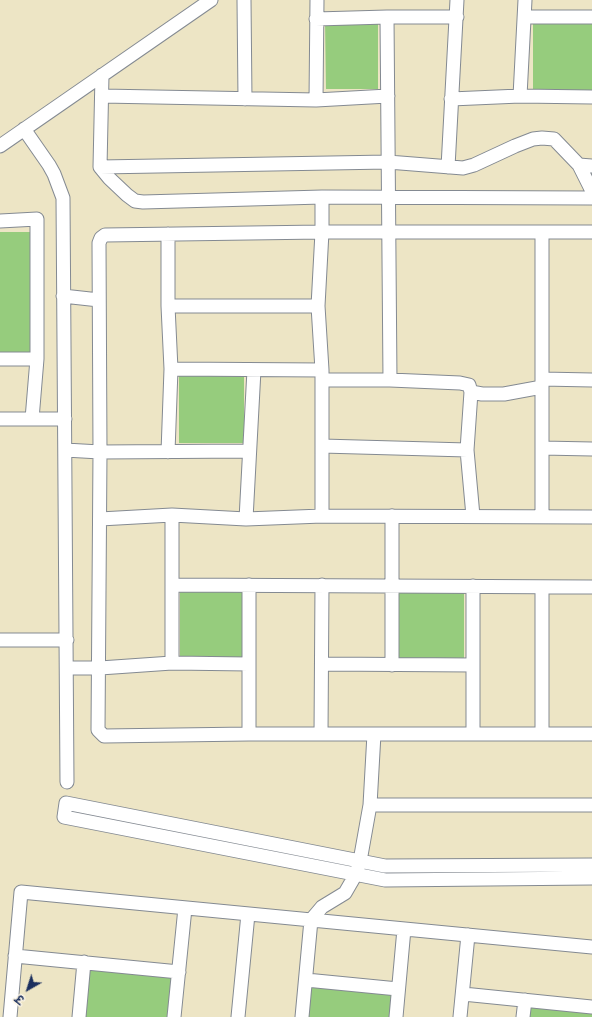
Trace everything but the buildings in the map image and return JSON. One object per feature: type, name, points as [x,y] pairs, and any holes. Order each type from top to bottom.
[{"type":"street","points":[[0,146],[211,0]]},
{"type":"street","points":[[244,0],[245,99]]},
{"type":"street","points":[[316,100],[317,0]]},
{"type":"street","points":[[448,167],[457,0]]},
{"type":"street","points":[[520,96],[525,0]]},
{"type":"street","points":[[387,17],[390,380]]},
{"type":"street","points":[[316,19],[457,17]]},
{"type":"street","points":[[525,17],[592,17]]},
{"type":"street","points":[[102,74],[100,167],[109,178],[135,201],[322,197],[592,198]]},
{"type":"street","points":[[102,96],[316,100],[388,96]]},
{"type":"street","points":[[451,99],[520,96],[592,97]]},
{"type":"street","points":[[24,129],[49,165],[63,198],[67,782]]},
{"type":"street","points":[[100,167],[388,162],[463,168],[474,165],[533,139],[542,138],[554,139],[586,166],[592,190]]},
{"type":"street","points":[[322,197],[322,232],[318,306],[322,375],[322,516]]},
{"type":"street","points":[[0,221],[37,219],[36,359],[32,419]]},
{"type":"street","points":[[592,232],[322,232],[168,234],[105,236],[101,238],[99,243],[100,668],[98,730],[104,736],[249,734],[592,734]]},
{"type":"street","points":[[542,232],[542,516]]},
{"type":"street","points":[[168,234],[168,306],[171,369],[168,452]]},
{"type":"street","points":[[63,296],[100,300]]},
{"type":"street","points":[[168,306],[318,306]]},
{"type":"street","points":[[0,359],[36,359]]},
{"type":"street","points":[[171,369],[254,370],[390,380],[460,383],[469,385],[471,392],[467,450],[473,516]]},
{"type":"street","points":[[246,519],[254,370]]},
{"type":"street","points":[[471,392],[482,394],[504,394],[542,383],[592,380]]},
{"type":"street","points":[[0,419],[65,419]]},
{"type":"street","points":[[322,446],[467,450]]},
{"type":"street","points":[[542,448],[592,449]]},
{"type":"street","points":[[65,450],[100,452],[249,451]]},
{"type":"street","points":[[100,518],[172,515],[246,519],[322,516],[592,517]]},
{"type":"street","points":[[172,515],[172,663]]},
{"type":"street","points":[[392,516],[392,665]]},
{"type":"street","points":[[172,585],[592,587]]},
{"type":"street","points":[[249,585],[249,734]]},
{"type":"street","points":[[322,585],[322,734]]},
{"type":"street","points":[[473,586],[473,734]]},
{"type":"street","points":[[542,586],[542,734]]},
{"type":"street","points":[[0,640],[67,640]]},
{"type":"street","points":[[67,668],[100,668],[172,663],[249,664]]},
{"type":"street","points":[[322,664],[473,665]]},
{"type":"street","points":[[302,1017],[311,920],[322,907],[345,893],[356,874],[360,861],[370,805],[374,734]]},
{"type":"street","points":[[592,866],[385,866],[66,803],[64,817],[386,880],[592,878]]},
{"type":"street","points":[[370,805],[592,805]]},
{"type":"street","points":[[10,1017],[21,892],[592,947]]},
{"type":"street","points":[[174,1017],[184,908]]},
{"type":"street","points":[[238,1017],[248,914]]},
{"type":"street","points":[[396,1017],[404,929]]},
{"type":"street","points":[[460,1017],[468,935]]},
{"type":"street","points":[[15,956],[179,972]]},
{"type":"street","points":[[79,1017],[84,962]]},
{"type":"street","points":[[306,980],[398,989]]},
{"type":"street","points":[[463,994],[592,1007]]},
{"type":"street","points":[[523,1017],[525,1000]]},
{"type":"green space","points":[[325,20],[378,20],[378,89],[326,89]]},
{"type":"green space","points":[[533,21],[592,21],[592,91],[533,91]]},
{"type":"green space","points":[[0,232],[31,232],[30,352],[0,352]]},
{"type":"green space","points":[[179,374],[244,375],[244,443],[179,443]]},
{"type":"green space","points":[[180,590],[243,590],[243,657],[180,657]]},
{"type":"green space","points":[[399,591],[464,591],[464,660],[399,660]]},
{"type":"green space","points":[[88,966],[175,974],[171,1017],[83,1017]]},
{"type":"green space","points":[[309,986],[393,994],[391,1017],[306,1017]]},
{"type":"green space","points":[[529,1005],[592,1011],[592,1017],[528,1017]]}]
